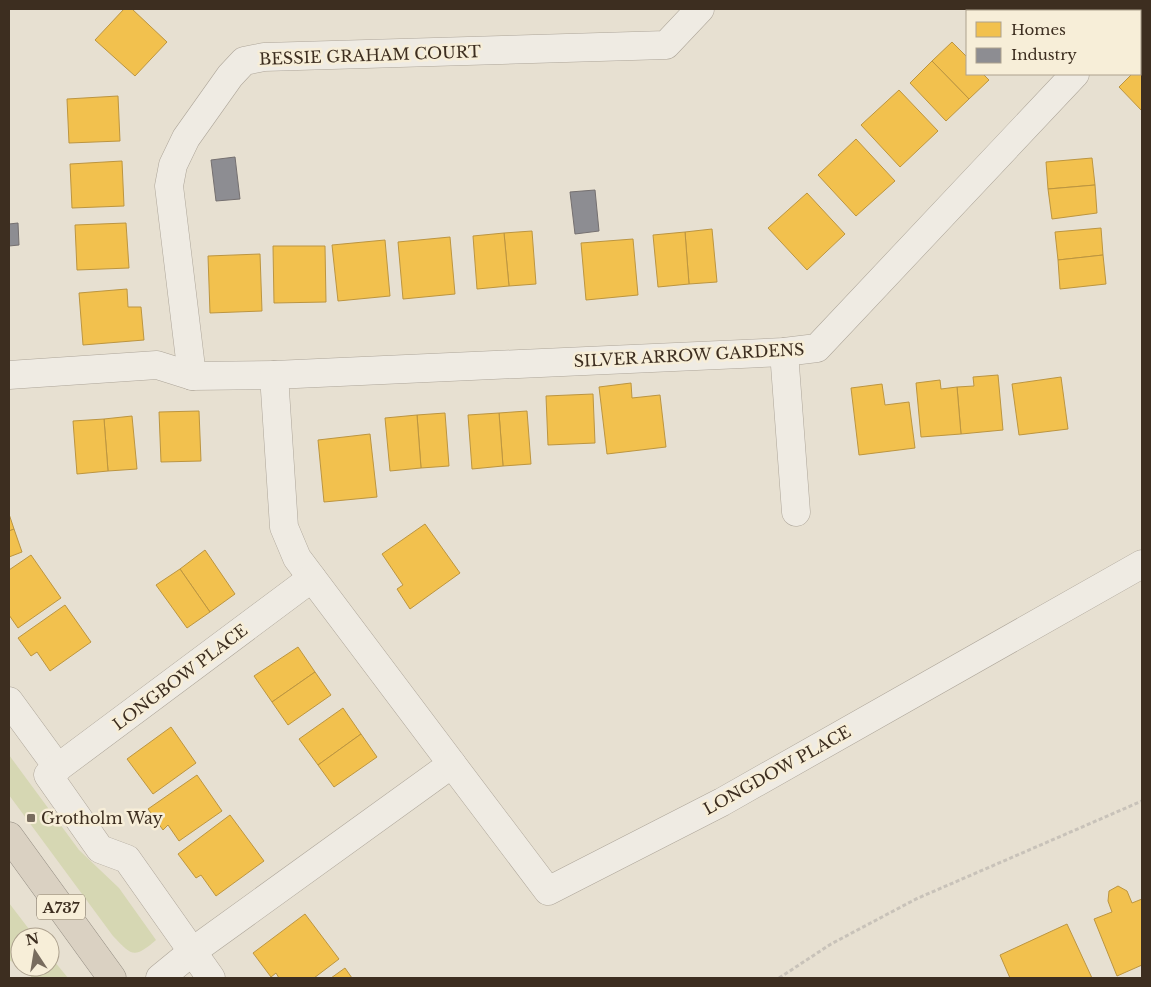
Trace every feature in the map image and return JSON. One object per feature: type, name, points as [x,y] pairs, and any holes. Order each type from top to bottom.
[{"type":"highway","name":"A737","points":[[9,836],[112,978]]},
{"type":"street","name":"BESSIE GRAHAM COURT","points":[[192,376],[169,186],[170,179],[173,165],[186,138],[230,76],[244,61],[264,57],[666,45],[700,9]]},
{"type":"street","name":"SILVER ARROW GARDENS","points":[[9,375],[157,365],[192,376],[274,375],[784,352],[817,348],[1074,75]]},
{"type":"street","points":[[784,352],[796,512]]},
{"type":"street","points":[[160,978],[193,951],[452,764],[297,558],[284,527],[274,375]]},
{"type":"street","name":"LONGDOW PLACE","points":[[452,764],[548,891],[722,802],[1142,564]]},
{"type":"street","name":"LONGBOW PLACE","points":[[53,772],[312,578]]},
{"type":"street","points":[[9,702],[100,849],[127,858],[211,978]]},
{"type":"path","points":[[779,978],[831,944],[916,899],[1142,801]]},
{"type":"green space","points":[[9,755],[79,850],[119,888],[156,940],[149,946],[133,953],[113,936],[9,795]]},
{"type":"green space","points":[[9,903],[27,927],[10,927],[9,960]]},
{"type":"green space","points":[[60,968],[68,978],[31,978],[60,977]]},
{"type":"building: Homes","points":[[124,9],[132,9],[167,42],[135,76],[95,40]]},
{"type":"building: Homes","points":[[999,9],[1000,10],[974,10]]},
{"type":"building: Homes","points":[[999,9],[1040,10],[1000,10]]},
{"type":"building: Homes","points":[[952,42],[966,56],[966,75],[984,75],[989,80],[969,99],[932,61]]},
{"type":"building: Homes","points":[[932,61],[969,99],[946,121],[910,83]]},
{"type":"building: Homes","points":[[1141,66],[1142,111],[1119,87],[1131,75],[1141,75]]},
{"type":"building: Homes","points":[[899,90],[938,131],[900,167],[861,125]]},
{"type":"building: Homes","points":[[118,96],[120,141],[69,143],[67,99]]},
{"type":"building: Homes","points":[[856,139],[895,181],[856,216],[818,175]]},
{"type":"building: Homes","points":[[1092,158],[1095,185],[1048,189],[1046,162]]},
{"type":"building: Homes","points":[[122,161],[124,206],[72,208],[70,164]]},
{"type":"building: Homes","points":[[1095,185],[1097,213],[1052,219],[1048,189]]},
{"type":"building: Homes","points":[[807,193],[845,234],[807,270],[768,228]]},
{"type":"building: Homes","points":[[126,223],[129,268],[77,270],[75,225]]},
{"type":"building: Homes","points":[[1101,228],[1103,255],[1058,260],[1055,232]]},
{"type":"building: Homes","points":[[712,229],[717,282],[689,284],[685,232]]},
{"type":"building: Homes","points":[[532,231],[536,284],[509,286],[504,233]]},
{"type":"building: Homes","points":[[685,232],[689,284],[658,287],[653,235]]},
{"type":"building: Homes","points":[[504,233],[509,286],[477,289],[473,236]]},
{"type":"building: Homes","points":[[450,237],[455,294],[403,299],[398,242]]},
{"type":"building: Homes","points":[[633,239],[638,295],[586,300],[581,243]]},
{"type":"building: Homes","points":[[385,240],[390,296],[338,301],[332,245]]},
{"type":"building: Homes","points":[[273,246],[325,246],[326,302],[274,303]]},
{"type":"building: Homes","points":[[260,254],[262,311],[210,313],[208,256]]},
{"type":"building: Homes","points":[[1103,255],[1106,284],[1060,289],[1058,260]]},
{"type":"building: Homes","points":[[127,289],[128,307],[141,307],[144,340],[83,345],[79,293]]},
{"type":"building: Homes","points":[[998,375],[1003,430],[961,434],[957,387],[974,386],[973,377]]},
{"type":"building: Homes","points":[[1061,377],[1068,429],[1019,435],[1012,384]]},
{"type":"building: Homes","points":[[940,380],[941,389],[957,387],[961,434],[921,437],[916,383]]},
{"type":"building: Homes","points":[[631,383],[632,398],[660,395],[666,447],[607,454],[599,387]]},
{"type":"building: Homes","points":[[882,384],[885,405],[909,402],[915,448],[859,455],[851,388]]},
{"type":"building: Homes","points":[[593,394],[595,443],[548,445],[546,396]]},
{"type":"building: Homes","points":[[199,411],[201,461],[161,462],[159,412]]},
{"type":"building: Homes","points":[[527,411],[531,464],[503,466],[499,413]]},
{"type":"building: Homes","points":[[445,413],[449,466],[421,468],[417,415]]},
{"type":"building: Homes","points":[[499,413],[503,466],[472,469],[468,415]]},
{"type":"building: Homes","points":[[417,415],[421,468],[390,471],[385,418]]},
{"type":"building: Homes","points":[[132,416],[137,469],[108,471],[104,419]]},
{"type":"building: Homes","points":[[104,419],[108,471],[77,474],[73,421]]},
{"type":"building: Homes","points":[[370,434],[377,497],[324,502],[318,440]]},
{"type":"building: Homes","points":[[9,514],[14,529],[9,531]]},
{"type":"building: Homes","points":[[425,524],[460,573],[410,609],[397,589],[403,585],[382,554]]},
{"type":"building: Homes","points":[[14,529],[22,552],[9,557],[9,531]]},
{"type":"building: Homes","points":[[205,550],[235,594],[210,612],[180,569]]},
{"type":"building: Homes","points":[[31,555],[61,598],[18,628],[9,615],[9,570]]},
{"type":"building: Homes","points":[[180,569],[210,612],[187,628],[156,585]]},
{"type":"building: Homes","points":[[65,605],[91,642],[50,671],[37,652],[31,656],[18,638]]},
{"type":"building: Homes","points":[[298,647],[315,672],[272,702],[254,676]]},
{"type":"building: Homes","points":[[315,672],[331,695],[288,725],[272,702]]},
{"type":"building: Homes","points":[[343,708],[361,734],[318,765],[299,739]]},
{"type":"building: Homes","points":[[171,727],[196,763],[153,794],[127,759]]},
{"type":"building: Homes","points":[[361,734],[377,757],[334,787],[318,765]]},
{"type":"building: Homes","points":[[197,775],[222,811],[179,841],[168,825],[163,830],[148,809]]},
{"type":"building: Homes","points":[[230,815],[264,861],[216,896],[201,875],[196,878],[178,854]]},
{"type":"building: Homes","points":[[1118,886],[1127,891],[1132,903],[1142,899],[1142,965],[1117,976],[1094,919],[1112,912],[1108,901],[1109,891]]},
{"type":"building: Homes","points":[[305,914],[339,959],[314,978],[279,978],[276,973],[271,977],[253,953]]},
{"type":"building: Homes","points":[[1067,924],[1092,978],[1010,978],[1000,955]]},
{"type":"building: Homes","points":[[345,968],[352,978],[331,978]]},
{"type":"building: Industry","points":[[235,157],[240,199],[216,201],[211,160]]},
{"type":"building: Industry","points":[[595,190],[599,231],[575,234],[570,192]]},
{"type":"building: Industry","points":[[18,223],[19,245],[9,246],[9,224]]},
{"type":"place","name":"Grotholm Way","points":[[31,818]]}]
